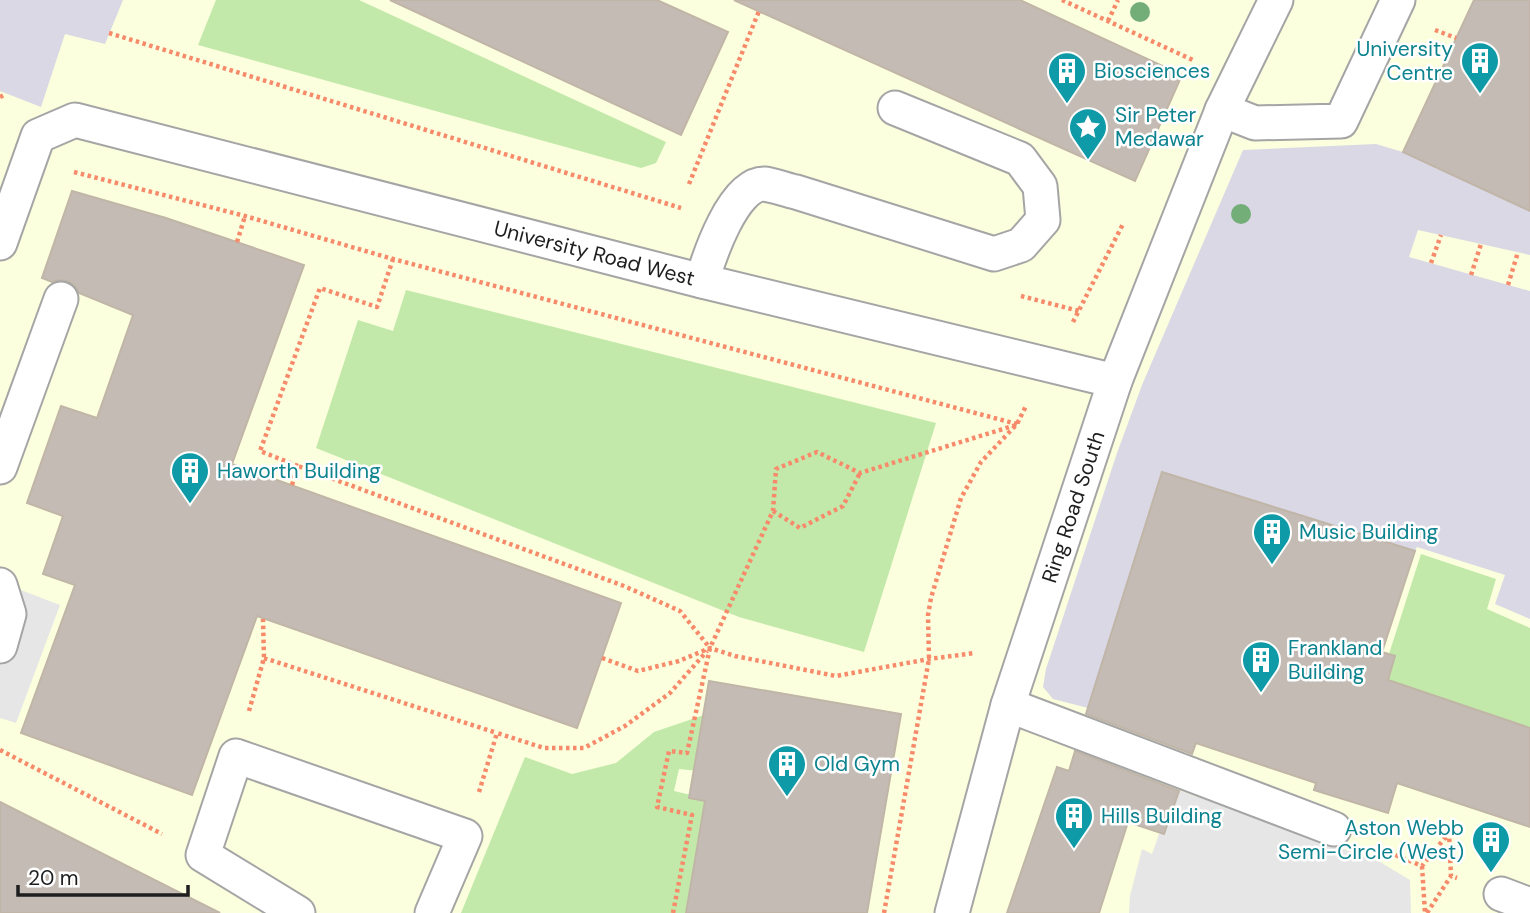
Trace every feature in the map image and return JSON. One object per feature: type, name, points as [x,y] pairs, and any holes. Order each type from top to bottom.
[{"type":"lane","name":"Ring Road South","points":[[952,913],[1008,705],[1115,381],[1222,110],[1276,0]]},
{"type":"lane","points":[[1222,110],[1255,123],[1341,121],[1398,0]]},
{"type":"lane","points":[[702,281],[713,244],[726,220],[748,190],[763,184],[994,254],[1021,245],[1043,220],[1040,186],[1020,159],[895,108]]},
{"type":"lane","name":"University Road West","points":[[0,243],[38,136],[75,120],[702,281],[1115,381]]},
{"type":"lane","points":[[0,467],[61,299]]},
{"type":"lane","points":[[0,584],[9,614],[0,646]]},
{"type":"lane","points":[[1008,705],[1334,829]]},
{"type":"lane","points":[[298,913],[203,855],[236,756],[465,836],[432,913]]},
{"type":"path","points":[[1062,0],[1203,65]]},
{"type":"path","points":[[1110,0],[1114,10]]},
{"type":"path","points":[[1108,21],[1118,0]]},
{"type":"path","points":[[680,207],[759,11]]},
{"type":"path","points":[[1430,28],[1456,38]]},
{"type":"path","points":[[109,33],[726,220]]},
{"type":"path","points":[[0,97],[6,93]]},
{"type":"path","points":[[63,169],[1017,424],[860,473],[817,452],[776,469],[773,511],[710,648],[687,753],[669,751],[657,807],[692,815],[673,913]]},
{"type":"path","points":[[237,242],[245,216]]},
{"type":"path","points":[[1431,264],[1441,235]]},
{"type":"path","points":[[1471,275],[1481,244]]},
{"type":"path","points":[[1508,285],[1518,252]]},
{"type":"path","points":[[394,259],[377,307],[320,288],[260,451],[624,586],[680,611],[710,648],[735,656],[836,676],[976,653]]},
{"type":"path","points":[[1013,294],[1079,311]]},
{"type":"path","points":[[292,485],[298,466]]},
{"type":"path","points":[[773,511],[800,528],[843,506],[860,473]]},
{"type":"path","points":[[236,756],[264,657],[263,619]]},
{"type":"path","points":[[602,658],[638,671],[679,661],[710,648]]},
{"type":"path","points":[[264,657],[544,748],[584,748],[625,726],[670,693],[710,648]]},
{"type":"path","points":[[884,913],[929,659]]},
{"type":"path","points":[[465,836],[497,733]]},
{"type":"path","points":[[0,750],[203,855]]},
{"type":"path","points":[[1449,833],[1451,876],[1426,913],[1422,866],[1449,833]]},
{"type":"path","points":[[1407,861],[1422,866]]},
{"type":"path","points":[[1451,876],[1461,880]]},
{"type":"shaded area","points":[[0,0],[1530,0],[1530,913],[0,913]]},
{"type":"shaded area","points":[[0,0],[123,0],[105,44],[65,34],[41,107],[0,91]]},
{"type":"shaded area","points":[[1376,144],[1403,152],[1530,211],[1530,255],[1418,230],[1409,257],[1530,291],[1530,619],[1495,604],[1505,575],[1417,547],[1415,551],[1162,472],[1088,708],[1053,699],[1043,687],[1046,669],[1117,453],[1142,385],[1243,150]]},
{"type":"shaded area","points":[[0,582],[60,605],[16,723],[0,718]]},
{"type":"shaded area","points":[[1175,789],[1380,862],[1410,880],[1411,913],[1129,913],[1130,896],[1142,849],[1152,854]]},
{"type":"green space","points":[[216,0],[359,0],[666,142],[656,163],[641,168],[198,45]]},
{"type":"green space","points":[[406,290],[936,423],[864,652],[739,617],[316,448],[358,320],[393,331]]},
{"type":"green space","points":[[1421,554],[1496,579],[1487,609],[1530,628],[1530,728],[1388,680],[1395,657],[1389,654]]},
{"type":"green space","points":[[707,714],[698,771],[679,769],[674,791],[708,799],[689,913],[461,913],[525,757],[572,774],[616,763],[654,732]]},
{"type":"building","points":[[390,0],[657,0],[728,32],[681,135]]},
{"type":"building","name":"Biosciences","points":[[734,0],[1020,0],[1182,75],[1135,181]]},
{"type":"building","name":"University Centre","points":[[1474,0],[1530,0],[1530,211],[1403,152]]},
{"type":"building","name":"Haworth Building","points":[[72,191],[166,218],[304,265],[232,464],[621,603],[577,728],[257,616],[192,795],[21,733],[75,585],[43,574],[63,516],[27,503],[61,406],[97,418],[133,315],[79,293],[68,281],[52,282],[42,278]]},
{"type":"building","name":"Frankland Building","points":[[1162,472],[1415,551],[1382,652],[1395,656],[1388,680],[1530,728],[1530,827],[1397,783],[1388,813],[1314,790],[1316,783],[1196,743],[1192,754],[1086,714]]},
{"type":"building","name":"Old Gym","points":[[709,681],[901,714],[867,913],[686,913],[705,801],[689,798]]},
{"type":"building","name":"Hills Building","points":[[1075,751],[1179,791],[1164,834],[1128,822],[1099,913],[1007,913],[1057,767],[1069,771]]},
{"type":"building","points":[[0,802],[220,913],[0,913]]},
{"type":"place","name":"University Centre","points":[[1480,95]]},
{"type":"place","name":"Biosciences","points":[[1067,105]]},
{"type":"place","name":"Sir Peter Medawar","points":[[1088,161]]},
{"type":"place","name":"Haworth Building","points":[[190,505]]},
{"type":"place","name":"Music Building","points":[[1272,566]]},
{"type":"place","name":"Frankland Building","points":[[1261,694]]},
{"type":"place","name":"Old Gym","points":[[787,798]]},
{"type":"place","name":"Hills Building","points":[[1074,850]]},
{"type":"place","name":"Aston Webb Semi-Circle (West)","points":[[1491,874]]}]
